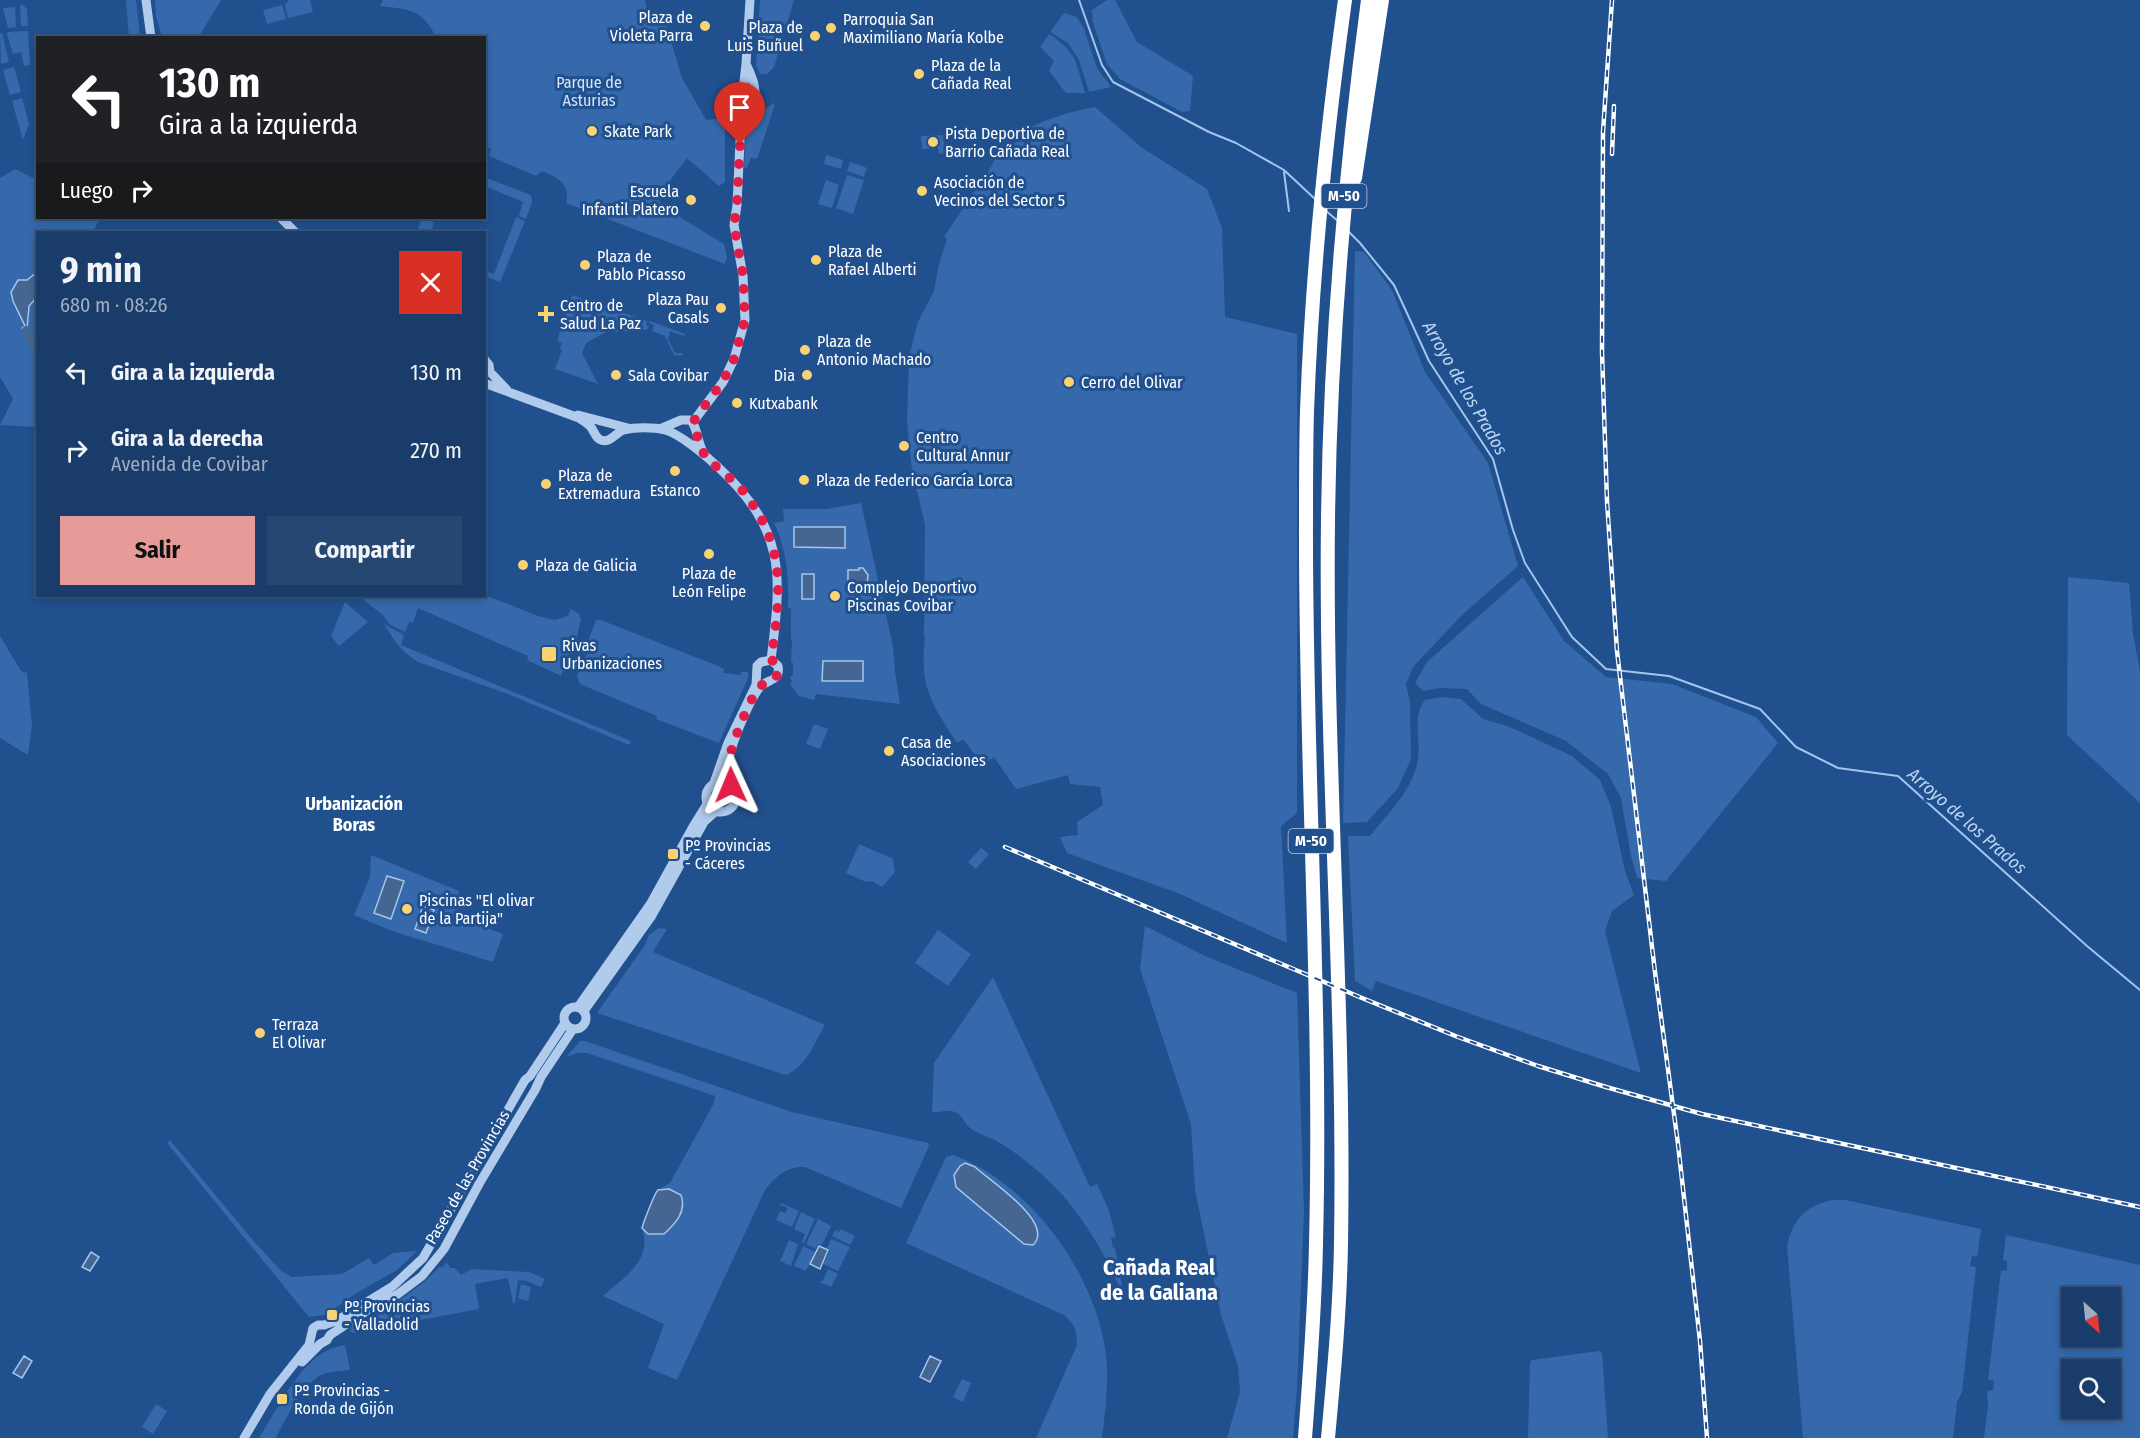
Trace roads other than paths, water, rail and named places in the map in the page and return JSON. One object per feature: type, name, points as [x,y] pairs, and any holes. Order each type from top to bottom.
[{"type":"highway","name":"M-50","points":[[1305,1438],[1317,1242],[1317,1071],[1306,628],[1307,412],[1317,244],[1330,106],[1345,0]]},
{"type":"highway","points":[[1356,131],[1368,0]]},
{"type":"highway","points":[[1356,131],[1383,0]]},
{"type":"highway","name":"M-50","points":[[1328,1438],[1341,1245],[1341,1070],[1332,774],[1328,520],[1338,265],[1351,203],[1356,131]]},
{"type":"street","points":[[146,0],[151,36]]},
{"type":"street","points":[[693,422],[723,381],[734,359],[745,320],[743,276],[734,225],[750,0]]},
{"type":"street","points":[[741,126],[756,95],[746,64]]},
{"type":"street","points":[[282,219],[294,231]]},
{"type":"street","points":[[486,361],[490,372],[509,391]]},
{"type":"street","points":[[486,379],[490,372]]},
{"type":"street","points":[[486,383],[570,414],[587,424],[597,438],[603,441],[608,441],[622,430],[660,429],[686,419],[693,422],[695,434],[704,454]]},
{"type":"street","points":[[570,414],[632,429]]},
{"type":"street","points":[[678,422],[675,431],[680,438],[691,439],[695,434]]},
{"type":"street","points":[[595,433],[596,426],[607,423]]},
{"type":"street","points":[[607,423],[615,431],[613,436]]},
{"type":"street","points":[[660,429],[680,438],[704,454],[738,485],[767,531],[778,572],[779,591],[771,660]]},
{"type":"street","points":[[716,812],[705,800],[707,790],[714,783],[728,743],[756,685],[762,679],[775,679],[779,671],[775,662],[766,660],[759,664],[756,671],[762,679]]},
{"type":"street","points":[[581,1009],[586,1019],[584,1025],[578,1029],[569,1026],[564,1017],[567,1010],[581,1009],[651,916],[704,822],[716,812],[728,811],[735,802],[735,791],[731,785],[728,767],[733,746],[762,679]]},
{"type":"street","points":[[714,783],[725,782],[731,785]]},
{"type":"street","points":[[581,1009],[651,903],[707,804]]},
{"type":"street","name":"Paseo de las Provincias","points":[[324,1325],[393,1286],[423,1258],[525,1080],[569,1026]]},
{"type":"street","name":"Paseo de las Provincias","points":[[330,1335],[412,1284],[444,1249],[569,1026]]},
{"type":"street","points":[[244,1438],[270,1394],[309,1345],[316,1341],[327,1341],[330,1335],[329,1329],[324,1325],[313,1328],[316,1341],[290,1376],[250,1438]]},
{"type":"waterway","name":"Arroyo de los Prados","points":[[1079,0],[1102,65],[1113,82],[1209,132],[1236,143],[1284,170],[1315,199]]},
{"type":"waterway","points":[[1284,172],[1289,211]]},
{"type":"waterway","name":"Arroyo de los Prados","points":[[1325,210],[1339,222]]},
{"type":"waterway","name":"Arroyo de los Prados","points":[[1347,230],[1394,285],[1429,361],[1493,459],[1525,563],[1572,637],[1606,669],[1669,676],[1760,709],[1796,747],[1838,768],[1898,776],[2087,946],[2140,990]]},
{"type":"waterway","points":[[26,330],[36,351]]},
{"type":"railway","points":[[1612,0],[1603,132],[1602,352],[1607,501],[1617,651],[1678,1144],[1700,1341],[1707,1438]]},
{"type":"railway","points":[[1612,154],[1614,106]]},
{"type":"railway","points":[[1005,847],[1362,998],[1538,1066],[1702,1114],[2140,1207]]},
{"type":"place","name":"Plaza de Violeta Parra","points":[[705,26]]},
{"type":"place","name":"Parroquia San Maximiliano María Kolbe","points":[[831,28]]},
{"type":"place","name":"Plaza de Luis Buñuel","points":[[815,36]]},
{"type":"place","name":"Plaza de la Cañada Real","points":[[919,74]]},
{"type":"place","name":"Skate Park","points":[[592,131]]},
{"type":"place","name":"Pista Deportiva de Barrio Cañada Real","points":[[933,142]]},
{"type":"place","name":"Asociación de Vecinos del Sector 5","points":[[922,191]]},
{"type":"place","name":"Escuela Infantil Platero","points":[[691,200]]},
{"type":"place","name":"Plaza de Rafael Alberti","points":[[816,260]]},
{"type":"place","name":"Plaza de Pablo Picasso","points":[[585,265]]},
{"type":"place","name":"Plaza Pau Casals","points":[[721,308]]},
{"type":"place","name":"Centro de Salud La Paz","points":[[546,314]]},
{"type":"place","name":"Plaza de Antonio Machado","points":[[805,350]]},
{"type":"place","name":"Sala Covibar","points":[[616,375]]},
{"type":"place","name":"Dia","points":[[807,375]]},
{"type":"place","name":"Cerro del Olivar","points":[[1069,382]]},
{"type":"place","name":"Kutxabank","points":[[737,403]]},
{"type":"place","name":"Centro Cultural Annur","points":[[904,446]]},
{"type":"place","name":"Estanco","points":[[675,471]]},
{"type":"place","name":"Plaza de Federico García Lorca","points":[[804,480]]},
{"type":"place","name":"Plaza de Extremadura","points":[[546,484]]},
{"type":"place","name":"Plaza de León Felipe","points":[[709,554]]},
{"type":"place","name":"Plaza de Galicia","points":[[523,565]]},
{"type":"place","name":"Complejo Deportivo Piscinas Covibar","points":[[835,596]]},
{"type":"place","name":"Rivas Urbanizaciones","points":[[549,654]]},
{"type":"place","name":"Casa de Asociaciones","points":[[889,751]]},
{"type":"place","name":"Pº Provincias - Cáceres","points":[[673,854]]},
{"type":"place","name":"Piscinas \"El olivar de la Partija\"","points":[[407,909]]},
{"type":"place","name":"Terraza El Olivar","points":[[260,1033]]},
{"type":"place","name":"Pº Provincias - Valladolid","points":[[332,1315]]},
{"type":"place","name":"Pº Provincias - Ronda de Gijón","points":[[282,1399]]},
{"type":"district","name":"Urbanización Boras","points":[[354,814]]},
{"type":"district","name":"Cañada Real de la Galiana","points":[[1159,1280]]},
{"type":"park label","name":"Parque de Asturias","points":[[589,91]]}]
